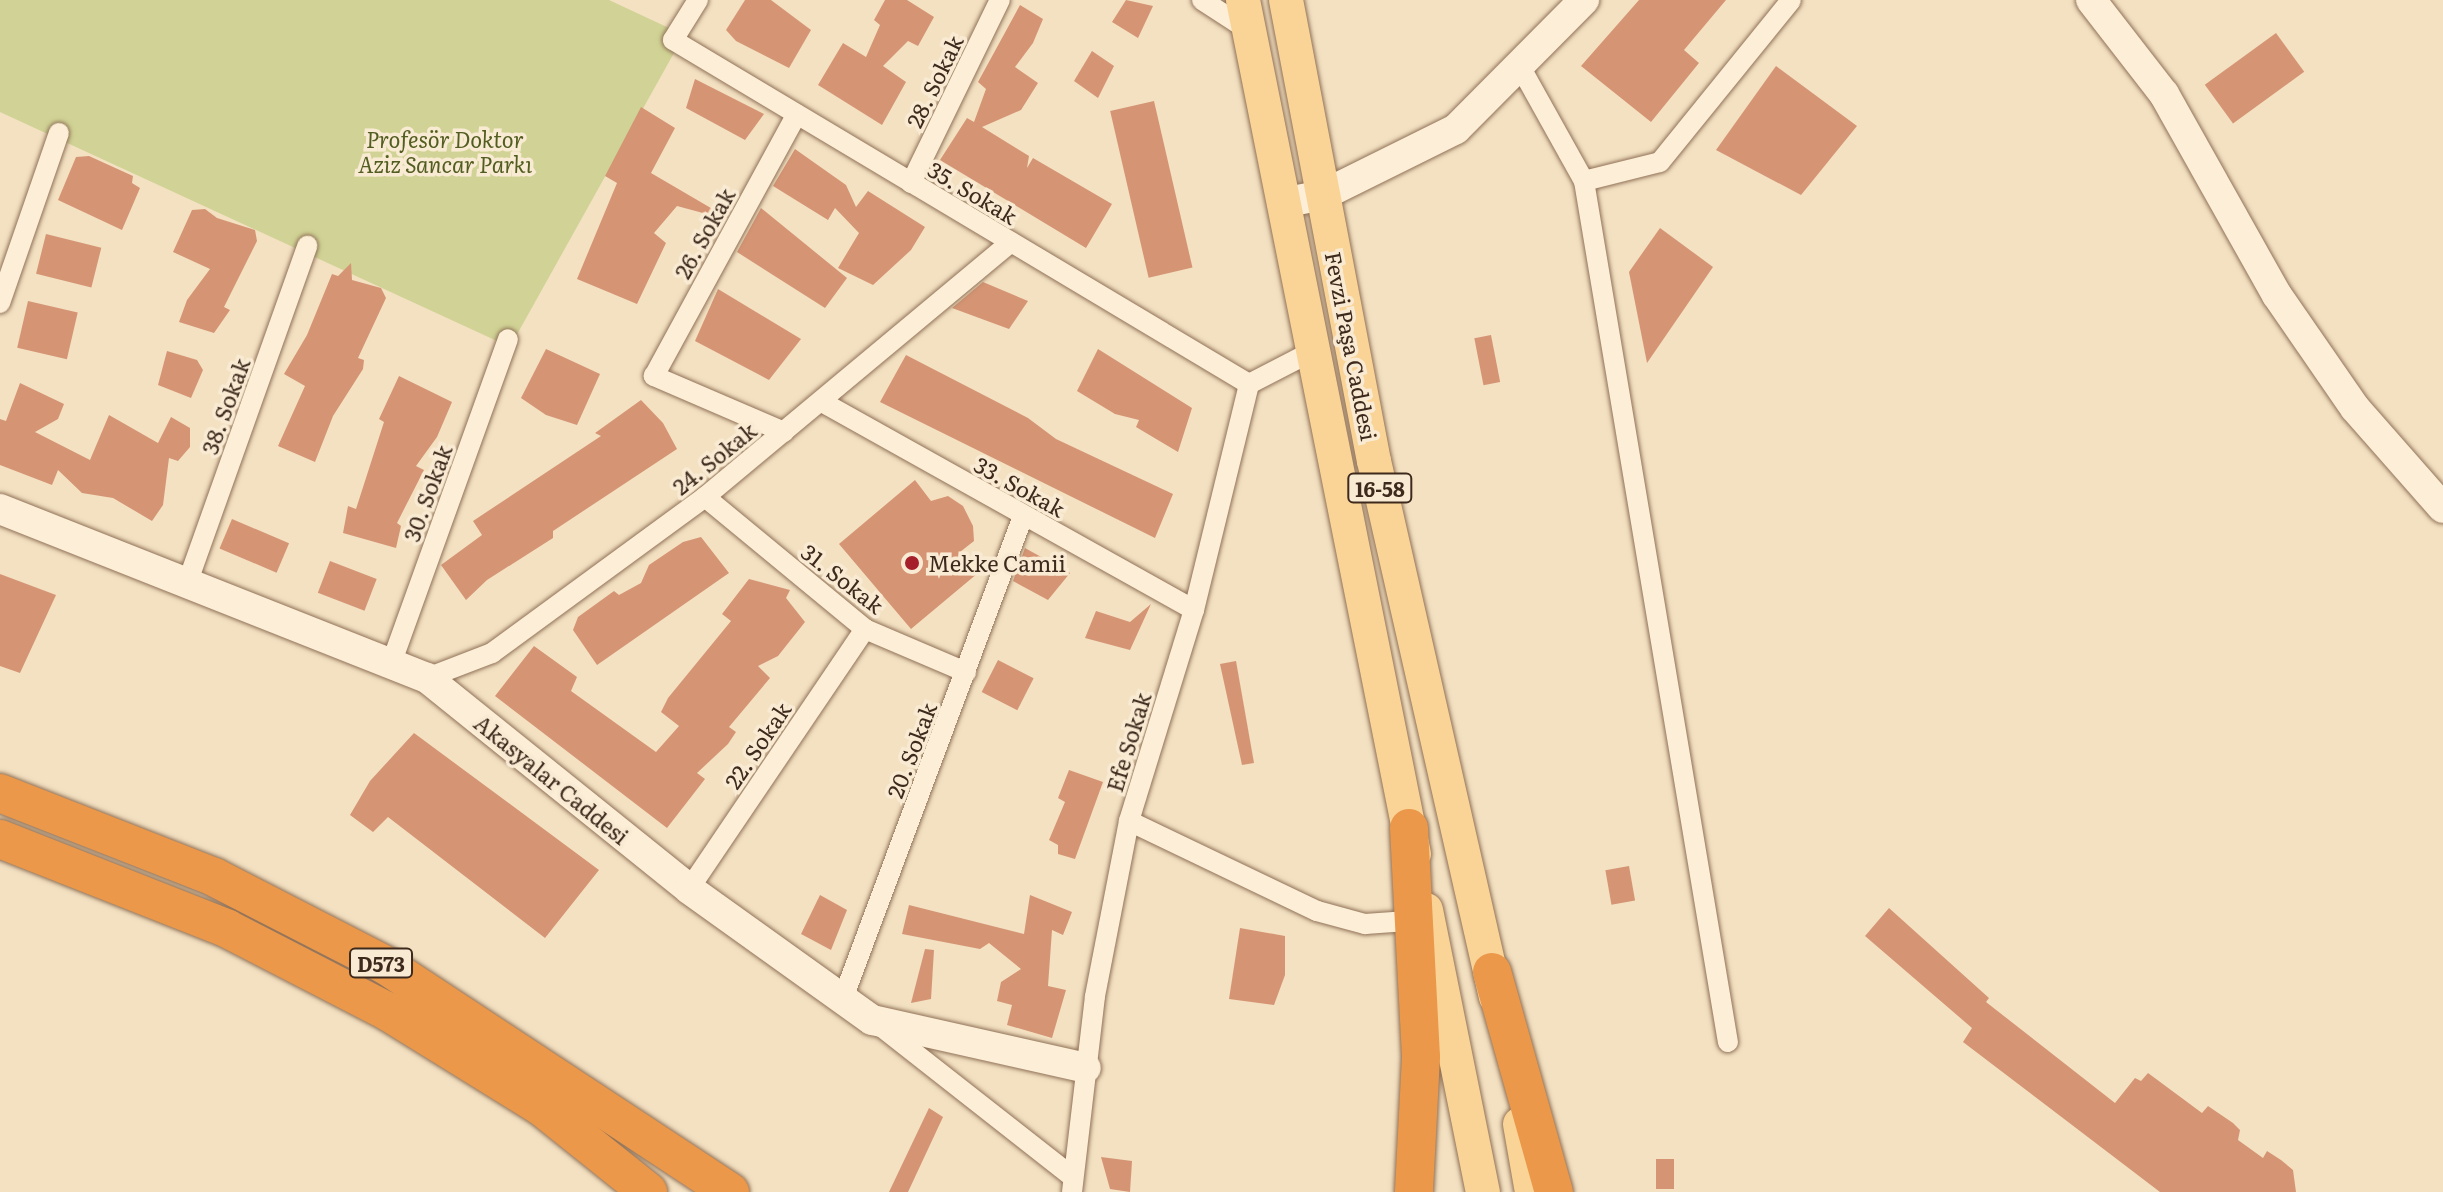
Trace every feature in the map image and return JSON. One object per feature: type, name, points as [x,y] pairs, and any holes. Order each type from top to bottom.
[{"type":"highway","name":"D573","points":[[0,793],[214,877],[387,966],[730,1192]]},
{"type":"highway","points":[[1409,828],[1421,920],[1421,1057],[1414,1192]]},
{"type":"highway","name":"D573","points":[[0,839],[228,929],[387,1011],[542,1107],[648,1192]]},
{"type":"highway","points":[[1492,972],[1554,1192]]},
{"type":"main road","name":"Fevzi Paşa Caddesi","points":[[1286,0],[1374,461],[1492,972],[1532,1192]]},
{"type":"main road","name":"Fevzi Paşa Caddesi","points":[[1245,15],[1409,828]]},
{"type":"main road","points":[[1421,920],[1483,1192]]},
{"type":"street","name":"35. Sokak","points":[[698,0],[673,40],[1249,384]]},
{"type":"street","name":"28. Sokak","points":[[911,183],[1000,0]]},
{"type":"street","points":[[1202,0],[1245,15]]},
{"type":"street","points":[[1282,203],[1323,195],[1456,129],[1521,68],[1584,0]]},
{"type":"street","points":[[1584,181],[1660,162],[1791,0]]},
{"type":"street","points":[[2091,0],[2164,94],[2286,308],[2355,408],[2443,508]]},
{"type":"street","points":[[1521,68],[1584,181],[1728,1042]]},
{"type":"street","name":"26. Sokak","points":[[784,432],[654,376],[797,114]]},
{"type":"street","points":[[0,303],[59,133]]},
{"type":"street","name":"24. Sokak","points":[[427,678],[492,653],[705,497],[1011,242]]},
{"type":"street","name":"38. Sokak","points":[[188,581],[307,246]]},
{"type":"street","name":"30. Sokak","points":[[391,664],[508,339]]},
{"type":"street","points":[[1249,384],[1313,351]]},
{"type":"street","name":"Efe Sokak","points":[[1072,1185],[1086,1068],[1129,821],[1194,610],[1249,384]]},
{"type":"street","name":"33. Sokak","points":[[822,402],[1194,610]]},
{"type":"street","name":"31. Sokak","points":[[705,497],[865,629],[966,672]]},
{"type":"street","name":"Akasyalar Caddesi","points":[[0,509],[427,678],[689,889],[872,1020],[1086,1068]]},
{"type":"street","name":"20. Sokak","points":[[842,1001],[1023,516]]},
{"type":"street","name":"22. Sokak","points":[[689,889],[865,629]]},
{"type":"street","points":[[1129,821],[1317,911],[1365,924],[1421,920]]},
{"type":"street","points":[[872,1020],[1072,1185]]},
{"type":"green space","name":"Profesör Doktor Aziz Sancar Parkı","points":[[0,0],[609,0],[684,35],[510,347],[0,112]]},
{"type":"building","points":[[745,0],[771,0],[811,30],[789,68],[736,41],[726,30]]},
{"type":"building","points":[[885,0],[907,0],[934,17],[918,46],[908,41],[883,66],[906,82],[882,125],[818,85],[843,43],[866,57],[880,25],[874,20]]},
{"type":"building","points":[[1126,0],[1153,6],[1138,38],[1112,22]]},
{"type":"building","points":[[1639,0],[1726,0],[1684,50],[1699,63],[1651,122],[1581,66]]},
{"type":"building","points":[[1020,5],[1043,19],[1033,43],[1015,67],[1038,83],[1021,110],[982,127],[1029,156],[1027,168],[1033,158],[1112,204],[1086,248],[940,160],[967,118],[974,122],[986,89],[978,82]]},
{"type":"building","points":[[2276,33],[2304,72],[2233,124],[2205,85]]},
{"type":"building","points":[[1092,51],[1114,66],[1098,98],[1074,81]]},
{"type":"building","points":[[1776,66],[1857,126],[1801,195],[1716,150]]},
{"type":"building","points":[[695,79],[764,114],[745,140],[686,108]]},
{"type":"building","points":[[1154,101],[1192,268],[1149,278],[1110,111]]},
{"type":"building","points":[[641,107],[675,128],[651,173],[716,211],[714,216],[677,206],[654,233],[666,243],[637,304],[577,279],[617,183],[605,176]]},
{"type":"building","points":[[795,149],[846,185],[856,207],[868,191],[925,227],[911,250],[873,285],[838,268],[859,233],[835,208],[828,220],[773,186]]},
{"type":"building","points":[[89,156],[133,176],[132,183],[140,188],[122,230],[58,200],[76,157]]},
{"type":"building","points":[[761,208],[847,278],[825,308],[737,252]]},
{"type":"building","points":[[205,209],[217,218],[255,230],[257,241],[224,307],[230,310],[214,333],[179,322],[187,300],[210,269],[173,252],[192,210]]},
{"type":"building","points":[[1660,228],[1713,267],[1647,363],[1629,272]]},
{"type":"building","points":[[46,234],[101,248],[91,288],[36,274]]},
{"type":"building","points":[[351,263],[352,280],[381,288],[386,298],[358,358],[364,360],[363,369],[333,416],[315,462],[278,446],[305,386],[284,374],[307,335],[332,274],[338,276]]},
{"type":"building","points":[[983,282],[1028,301],[1009,329],[952,308]]},
{"type":"building","points":[[718,289],[801,339],[769,380],[695,341]]},
{"type":"building","points":[[28,301],[78,312],[67,359],[17,348]]},
{"type":"building","points":[[1491,335],[1500,382],[1483,385],[1474,338]]},
{"type":"building","points":[[546,349],[600,374],[577,425],[546,415],[521,398]]},
{"type":"building","points":[[1098,349],[1192,408],[1178,452],[1136,427],[1139,420],[1115,414],[1077,391]]},
{"type":"building","points":[[167,351],[197,360],[203,370],[191,398],[158,385]]},
{"type":"building","points":[[906,355],[1028,418],[1056,439],[1173,494],[1155,538],[880,402]]},
{"type":"building","points":[[399,376],[452,402],[437,437],[416,466],[424,470],[397,523],[401,526],[396,548],[343,533],[348,506],[356,509],[384,422],[379,419]]},
{"type":"building","points":[[20,383],[64,404],[58,419],[35,432],[90,460],[109,415],[158,443],[171,417],[190,428],[190,447],[178,461],[169,458],[163,505],[152,521],[113,498],[82,493],[58,470],[52,485],[0,465],[0,419],[6,421]]},
{"type":"building","points":[[641,400],[663,423],[677,449],[553,531],[553,538],[487,580],[466,600],[441,565],[482,535],[473,521],[601,436],[595,433]]},
{"type":"building","name":"Mekke Camii","points":[[915,480],[931,501],[948,496],[963,506],[973,526],[974,541],[960,552],[978,573],[911,629],[839,544]]},
{"type":"building","points":[[232,519],[289,543],[277,573],[219,548]]},
{"type":"building","points":[[701,537],[729,573],[597,665],[573,630],[578,617],[614,591],[619,595],[641,583],[649,565],[683,542]]},
{"type":"building","points":[[1025,548],[1070,573],[1048,600],[1013,581]]},
{"type":"building","points":[[330,561],[377,579],[364,611],[318,593]]},
{"type":"building","points":[[0,574],[56,595],[20,673],[0,666]]},
{"type":"building","points":[[749,579],[790,590],[786,598],[805,622],[778,656],[758,666],[770,678],[729,727],[736,732],[728,744],[697,773],[705,779],[667,828],[495,696],[534,646],[577,677],[571,691],[656,752],[679,726],[661,712],[668,698],[731,621],[722,614]]},
{"type":"building","points":[[1151,604],[1130,650],[1085,638],[1096,611],[1130,622]]},
{"type":"building","points":[[998,660],[1034,678],[1017,710],[982,692]]},
{"type":"building","points":[[1236,661],[1254,763],[1242,765],[1220,664]]},
{"type":"building","points":[[414,733],[599,870],[545,938],[388,817],[373,832],[350,815],[370,781]]},
{"type":"building","points":[[1069,770],[1103,782],[1075,859],[1058,854],[1058,845],[1049,840],[1065,802],[1058,798]]},
{"type":"building","points":[[1629,866],[1635,900],[1611,905],[1605,870]]},
{"type":"building","points":[[820,895],[847,910],[831,950],[801,934]]},
{"type":"building","points":[[1030,895],[1072,912],[1063,935],[1052,930],[1048,986],[1066,990],[1052,1038],[1007,1025],[1012,1005],[997,1001],[1001,982],[1021,969],[989,943],[980,949],[902,934],[909,905],[1024,934]]},
{"type":"building","points":[[1889,908],[1989,998],[1986,1002],[2115,1103],[2135,1078],[2141,1081],[2148,1073],[2202,1113],[2208,1106],[2233,1123],[2240,1130],[2238,1140],[2263,1158],[2267,1151],[2281,1160],[2293,1170],[2296,1192],[2160,1192],[1963,1042],[1972,1028],[1865,936]]},
{"type":"building","points":[[1240,928],[1285,936],[1285,975],[1274,1005],[1229,999]]},
{"type":"building","points":[[925,949],[934,950],[931,999],[911,1003]]},
{"type":"building","points":[[929,1108],[943,1117],[908,1192],[889,1192]]},
{"type":"building","points":[[1101,1157],[1132,1161],[1130,1192],[1110,1189]]},
{"type":"building","points":[[1656,1159],[1674,1159],[1674,1189],[1656,1189]]},
{"type":"place","name":"Mekke Camii","points":[[912,563]]}]
